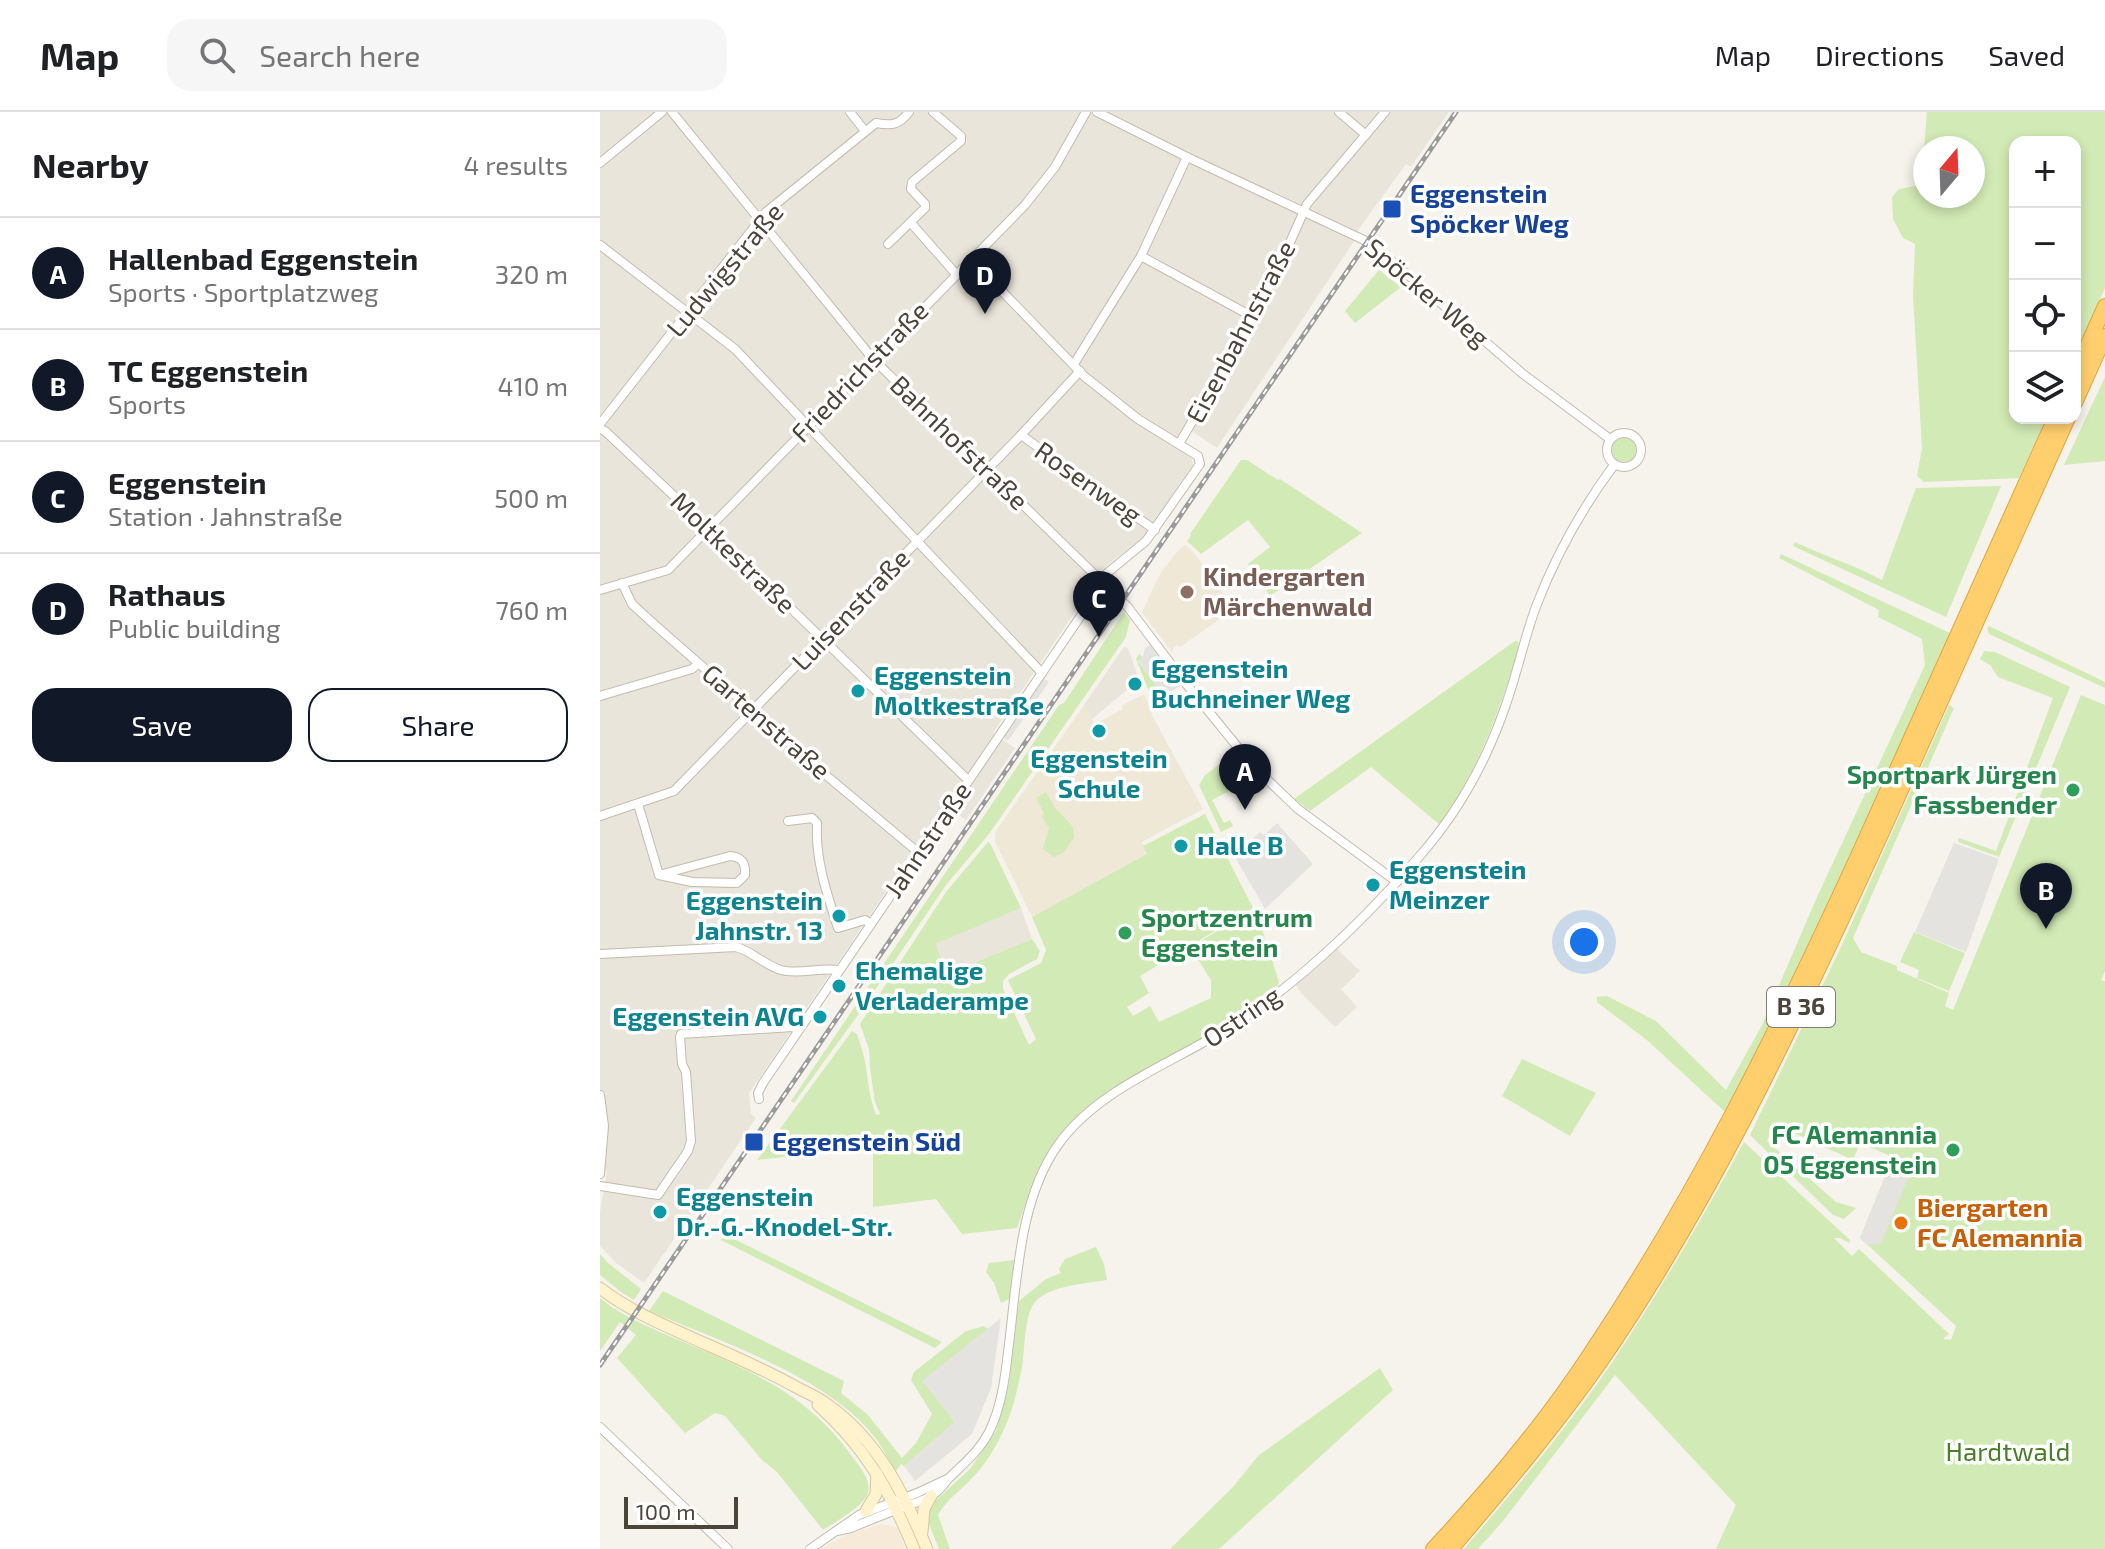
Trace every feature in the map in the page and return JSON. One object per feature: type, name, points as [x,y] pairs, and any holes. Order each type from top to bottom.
[{"type":"highway","points":[[2081,360],[2105,306]]},
{"type":"highway","points":[[2081,390],[2105,336]]},
{"type":"highway","name":"B 36","points":[[1433,1549],[1497,1477],[1568,1385],[1639,1278],[1693,1187],[1773,1037],[1833,911],[2052,424]]},
{"type":"highway","name":"B 36","points":[[1451,1549],[1507,1484],[1594,1371],[1705,1192],[1785,1042],[2065,424]]},
{"type":"street","points":[[600,163],[662,112]]},
{"type":"street","name":"Bahnhofstraße","points":[[672,112],[873,359],[1135,616],[1254,767],[1298,809],[1397,882]]},
{"type":"street","points":[[850,112],[865,131]]},
{"type":"street","name":"Ludwigstraße","points":[[600,427],[766,212],[876,123],[890,126],[900,123],[909,112]]},
{"type":"street","points":[[888,244],[925,208],[911,189],[912,182],[962,139],[933,112]]},
{"type":"street","name":"Friedrichstraße","points":[[600,590],[668,570],[1040,187],[1086,112]]},
{"type":"street","name":"Spöcker Weg","points":[[1097,112],[1358,236],[1386,256],[1523,374],[1610,439]]},
{"type":"street","points":[[1339,112],[1366,135]]},
{"type":"street","name":"Eisenbahnstraße","points":[[1102,582],[1106,574],[1146,541],[1200,464],[1198,456],[1179,444],[1276,274],[1307,204],[1385,112]]},
{"type":"street","name":"Luisenstraße","points":[[600,816],[674,791],[1021,435],[1077,367],[1141,256],[1187,157]]},
{"type":"street","points":[[911,223],[956,274]]},
{"type":"street","points":[[600,245],[735,349],[1042,673]]},
{"type":"street","points":[[1141,256],[1253,317]]},
{"type":"street","points":[[971,259],[1053,345],[1112,400],[1179,444]]},
{"type":"street","name":"Moltkestraße","points":[[600,427],[968,780]]},
{"type":"street","name":"Ostring","points":[[901,1503],[931,1496],[976,1452],[994,1421],[1005,1378],[1029,1210],[1036,1186],[1057,1146],[1072,1127],[1122,1089],[1223,1031],[1284,989],[1344,936],[1397,882],[1446,824],[1483,761],[1504,711],[1537,604],[1574,527],[1614,465],[1623,467],[1634,464],[1640,455],[1640,444],[1629,434],[1618,434],[1610,439]]},
{"type":"street","name":"Rosenweg","points":[[1021,435],[1155,530]]},
{"type":"street","points":[[1610,439],[1606,450],[1614,465]]},
{"type":"street","name":"Jahnstraße","points":[[759,1099],[758,1093],[763,1083],[798,1030],[1102,582]]},
{"type":"street","name":"Gartenstraße","points":[[622,583],[632,604],[919,853]]},
{"type":"street","points":[[600,696],[692,669],[698,664]]},
{"type":"street","points":[[638,804],[659,875]]},
{"type":"street","points":[[788,821],[812,818],[817,823],[816,840],[822,878],[838,928],[865,920],[871,924]]},
{"type":"street","points":[[730,856],[743,861],[746,867],[745,875],[737,883],[692,882],[659,875],[730,856]]},
{"type":"street","points":[[600,954],[736,947],[783,971],[839,970]]},
{"type":"street","points":[[600,1186],[658,1195],[688,1151],[691,1141],[681,1034],[793,1027],[798,1030]]},
{"type":"street","points":[[600,1095],[604,1126],[600,1174]]},
{"type":"street","points":[[600,1288],[635,1311],[753,1364],[826,1403],[856,1428],[882,1459],[901,1503],[914,1549]]},
{"type":"street","points":[[799,1389],[850,1438],[901,1503],[927,1549]]},
{"type":"street","points":[[600,1427],[728,1549]]},
{"type":"street","points":[[866,1511],[876,1494],[877,1474]]},
{"type":"street","name":"Ostring","points":[[901,1503],[949,1478]]},
{"type":"street","points":[[922,1537],[924,1509],[931,1496]]},
{"type":"street","points":[[810,1549],[866,1511],[901,1503]]},
{"type":"street","points":[[837,1531],[851,1528],[901,1503]]},
{"type":"shaded area","points":[[600,112],[1449,112],[1411,167],[1406,164],[1358,230],[1355,240],[1217,448],[1186,427],[1173,445],[1192,459],[1193,465],[1143,537],[1100,571],[993,733],[1015,748],[966,820],[945,805],[749,1093],[751,1114],[756,1118],[644,1283],[616,1263],[600,1246],[600,1212],[607,1171],[600,1170]]},
{"type":"shaded area","name":"Kindergarten Märchenwald","points":[[1185,545],[1234,609],[1180,647],[1174,647],[1172,652],[1142,612],[1160,574]]},
{"type":"shaded area","points":[[1150,645],[1180,686],[1163,697],[1138,660]]},
{"type":"shaded area","points":[[1124,647],[1128,648],[1140,683],[1092,719],[1084,705]]},
{"type":"shaded area","points":[[1043,678],[1049,682],[1008,741],[1002,737]]},
{"type":"shaded area","points":[[1144,694],[1153,717],[1203,809],[1142,842],[1148,854],[1032,917],[995,842],[996,831],[1084,705],[1095,724]]},
{"type":"shaded area","points":[[1277,823],[1313,864],[1265,909],[1236,859],[1242,854],[1239,851],[1260,832],[1264,835]]},
{"type":"shaded area","points":[[1954,843],[1999,859],[1966,952],[1915,932]]},
{"type":"shaded area","points":[[1021,908],[1032,939],[947,974],[934,944]]},
{"type":"shaded area","points":[[1337,949],[1360,971],[1341,989],[1357,1007],[1335,1027],[1296,985]]},
{"type":"shaded area","points":[[1893,1157],[1913,1166],[1881,1244],[1867,1245],[1860,1238]]},
{"type":"shaded area","points":[[1001,1318],[991,1388],[972,1434],[915,1481],[904,1466],[955,1422],[922,1381]]},
{"type":"shaded area","points":[[880,1524],[897,1527],[905,1549],[819,1549],[847,1535]]},
{"type":"green space","points":[[1927,112],[2105,112],[2105,288],[2081,341],[2081,136],[2009,136],[2009,424],[2043,424],[2019,478],[1924,482],[1917,476],[1922,448],[1913,295],[1915,244],[1903,238],[1893,219],[1892,197],[1899,189],[1913,186],[1913,208],[1985,208],[1985,136],[1925,136]]},
{"type":"green space","points":[[1379,270],[1401,287],[1355,323],[1345,311]]},
{"type":"green space","points":[[2105,377],[2105,461],[2064,465]]},
{"type":"green space","points":[[1624,438],[1632,442],[1636,450],[1632,458],[1624,462],[1616,458],[1612,450],[1616,442]]},
{"type":"green space","points":[[1241,460],[1247,460],[1280,479],[1362,533],[1270,596],[1248,564],[1270,547],[1248,520],[1201,554],[1187,541]]},
{"type":"green space","points":[[2001,486],[1946,617],[1793,546],[1795,542],[1882,580],[1916,488]]},
{"type":"green space","points":[[1781,554],[1950,633],[1816,931],[1726,1113],[1648,1041],[1597,1002],[1597,997],[1607,996],[1656,1021],[1726,1090],[1762,1025],[1817,897],[1925,665],[1922,639],[1878,617],[1879,610],[1779,558]]},
{"type":"green space","points":[[1124,612],[1130,620],[1126,637],[989,834],[946,885],[863,1008],[794,1103],[791,1101],[1059,705],[1064,703]]},
{"type":"green space","points":[[1989,626],[2105,682],[2105,688],[1989,634]]},
{"type":"green space","points":[[1518,641],[1519,647],[1487,739],[1440,825],[1371,767],[1310,811],[1294,799]]},
{"type":"green space","points":[[1984,651],[1995,652],[2070,687],[1999,857],[1958,842],[1959,838],[1996,851],[2053,698],[1998,677],[1990,665],[1980,659]]},
{"type":"green space","points":[[1139,654],[1143,657],[1138,661],[1163,696],[1168,693],[1173,702],[1157,711],[1136,659]]},
{"type":"green space","name":"Hardtwald","points":[[2081,695],[2105,705],[2105,971],[2101,981],[2105,981],[2105,1549],[1716,1549],[1736,1505],[1615,1375],[1503,1521],[1478,1549],[1464,1549],[1557,1437],[1609,1367],[1679,1256],[1744,1142],[1850,1240],[1849,1243],[1834,1238],[1852,1256],[1859,1249],[1949,1334],[1943,1339],[1951,1340],[1956,1326],[1860,1238],[1893,1157],[1860,1143],[1853,1160],[1774,1124],[1767,1141],[1836,1202],[1856,1208],[1844,1219],[1833,1215],[1750,1135],[1842,945],[1949,705],[1954,708],[1853,938],[1861,952],[1897,966],[1897,970],[1949,993],[1945,1006],[1953,1010]]},
{"type":"green space","points":[[1235,753],[1257,779],[1212,800],[1224,823],[1230,820],[1233,826],[1221,832],[1199,785],[1205,775]]},
{"type":"green space","points":[[1046,792],[1055,808],[1073,827],[1074,838],[1063,853],[1054,857],[1043,849],[1049,828],[1036,798]]},
{"type":"green space","points":[[1205,814],[1253,908],[1140,976],[1149,993],[1127,1007],[1133,1016],[1150,1006],[1159,1022],[1211,998],[1211,980],[1190,947],[1254,910],[1279,982],[1276,990],[1213,1033],[1106,1093],[1072,1121],[1043,1159],[1017,1228],[962,1234],[936,1199],[873,1207],[873,1147],[757,1160],[852,1031],[857,1034],[863,1054],[876,1115],[880,1114],[875,1102],[869,1049],[860,1024],[946,892],[988,842],[1021,908],[935,944],[947,974],[1032,939],[1040,951],[1037,959],[1009,974],[1003,981],[1003,989],[1029,1045],[1036,1039],[1008,980],[1041,963],[1046,950],[1032,917],[1147,854],[1143,846]]},
{"type":"green space","points":[[1914,932],[1965,953],[1949,991],[1917,978],[1919,970],[1900,962]]},
{"type":"green space","points":[[1522,1059],[1596,1093],[1570,1136],[1502,1096]]},
{"type":"green space","points":[[724,1234],[942,1342],[935,1348],[721,1240]]},
{"type":"green space","points":[[1096,1247],[1107,1280],[1050,1292],[1032,1307],[1010,1415],[987,1461],[938,1515],[950,1549],[939,1549],[928,1522],[929,1513],[934,1502],[970,1469],[996,1431],[1009,1384],[1019,1301],[1046,1279],[1061,1273],[1059,1269],[1065,1259]]},
{"type":"green space","points":[[600,1254],[641,1289],[634,1300],[600,1275]]},
{"type":"green space","points":[[1015,1260],[1011,1294],[1001,1303],[994,1283],[986,1272],[989,1263]]},
{"type":"green space","points":[[663,1291],[844,1381],[841,1393],[868,1415],[902,1458],[916,1443],[932,1414],[911,1380],[914,1372],[966,1331],[984,1326],[988,1329],[923,1381],[955,1422],[896,1471],[873,1435],[853,1414],[828,1395],[769,1362],[649,1311]]},
{"type":"green space","points":[[600,1298],[641,1324],[757,1376],[799,1402],[837,1437],[863,1472],[869,1487],[863,1502],[823,1530],[777,1472],[762,1460],[725,1416],[715,1413],[685,1433],[617,1358],[636,1335],[620,1322],[600,1351]]},
{"type":"green space","points":[[1380,1368],[1393,1390],[1219,1549],[1170,1549],[1233,1487],[1258,1456]]},
{"type":"railway","points":[[600,1365],[1456,112]]},
{"type":"place","name":"Eggenstein Spöcker Weg","points":[[1392,209]]},
{"type":"place","name":"Rathaus","points":[[985,314]]},
{"type":"place","name":"Kindergarten Märchenwald","points":[[1187,592]]},
{"type":"place","name":"Eggenstein","points":[[1099,637]]},
{"type":"place","name":"Eggenstein Buchneiner Weg","points":[[1135,684]]},
{"type":"place","name":"Eggenstein Moltkestraße","points":[[858,691]]},
{"type":"place","name":"Eggenstein Schule","points":[[1099,731]]},
{"type":"place","name":"Sportpark Jürgen Fassbender","points":[[2073,790]]},
{"type":"place","name":"Hallenbad Eggenstein","points":[[1245,810]]},
{"type":"place","name":"Halle B","points":[[1181,846]]},
{"type":"place","name":"Eggenstein Meinzer","points":[[1373,885]]},
{"type":"place","name":"Eggenstein Jahnstr. 13","points":[[839,916]]},
{"type":"place","name":"TC Eggenstein","points":[[2046,929]]},
{"type":"place","name":"Sportzentrum Eggenstein","points":[[1125,933]]},
{"type":"place","name":"Ehemalige Verladerampe","points":[[839,986]]},
{"type":"place","name":"Eggenstein AVG","points":[[820,1017]]},
{"type":"place","name":"Eggenstein Süd","points":[[754,1142]]},
{"type":"place","name":"FC Alemannia 05 Eggenstein","points":[[1953,1150]]},
{"type":"place","name":"Eggenstein Dr.-G.-Knodel-Str.","points":[[660,1212]]},
{"type":"place","name":"Biergarten FC Alemannia","points":[[1901,1223]]}]
